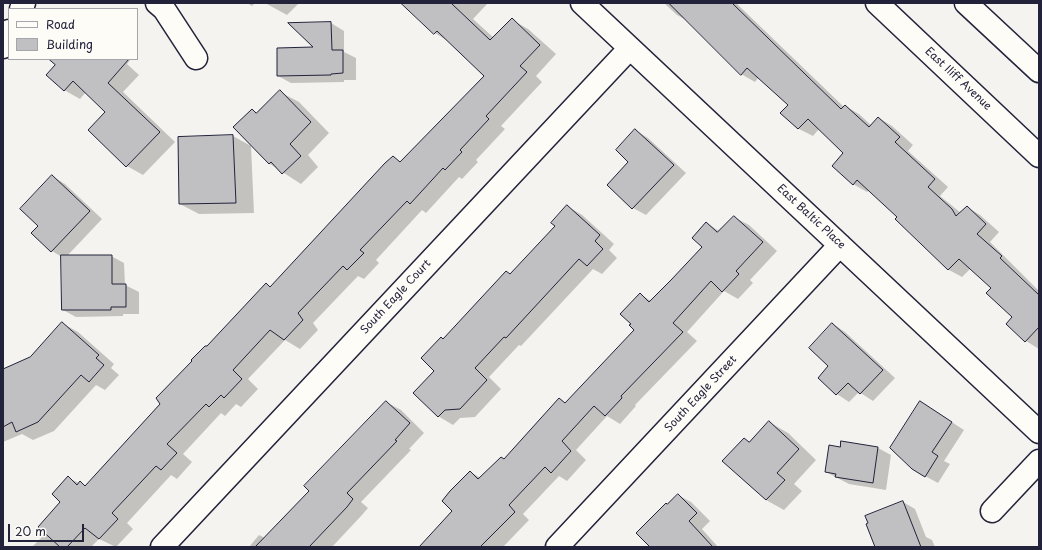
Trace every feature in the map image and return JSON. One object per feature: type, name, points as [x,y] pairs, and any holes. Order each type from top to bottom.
[{"type":"street","points":[[157,3],[164,9],[196,58]]},
{"type":"street","name":"East Baltic Place","points":[[582,3],[1039,432]]},
{"type":"street","name":"East Iliff Avenue","points":[[876,3],[1039,156]]},
{"type":"street","points":[[966,3],[1039,71]]},
{"type":"street","points":[[3,47],[8,34]]},
{"type":"street","name":"South Eagle Court","points":[[162,547],[630,48]]},
{"type":"street","name":"South Eagle Street","points":[[561,546],[840,245]]},
{"type":"street","points":[[992,511],[1039,462]]},
{"type":"building","points":[[401,3],[451,3],[490,40],[512,18],[540,45],[520,66],[527,72],[486,116],[489,119],[460,150],[462,152],[445,170],[443,168],[410,204],[407,201],[360,250],[364,253],[347,270],[343,266],[298,313],[303,320],[284,340],[270,330],[233,370],[242,379],[224,398],[221,395],[209,407],[206,404],[167,444],[177,453],[161,470],[156,466],[112,513],[118,519],[99,539],[85,528],[67,547],[60,547],[38,527],[60,502],[52,494],[68,476],[77,485],[80,481],[85,486],[160,404],[156,398],[192,361],[191,360],[205,346],[207,346],[266,283],[270,287],[385,163],[393,156],[400,162],[484,76],[437,31],[434,34]]},
{"type":"building","points":[[669,3],[732,3],[841,109],[845,105],[869,127],[878,117],[900,137],[895,142],[935,179],[928,187],[952,209],[956,216],[967,206],[986,224],[977,234],[1002,256],[1000,258],[1039,295],[1039,327],[1025,342],[1006,324],[1012,317],[986,293],[991,288],[959,259],[948,270],[895,219],[897,217],[857,180],[853,185],[832,166],[843,153],[808,119],[798,129],[780,113],[788,105],[747,68],[741,75]]},
{"type":"building","points":[[331,22],[332,50],[343,50],[343,73],[331,75],[277,76],[277,48],[313,47],[288,23]]},
{"type":"building","points":[[50,60],[128,60],[108,83],[160,132],[126,167],[88,130],[105,112],[73,81],[64,91],[46,75],[55,65]]},
{"type":"building","points":[[280,90],[311,122],[290,144],[301,156],[282,174],[271,162],[269,164],[233,127],[252,109],[256,113]]},
{"type":"building","points":[[635,129],[674,165],[632,209],[607,185],[628,162],[616,150]]},
{"type":"building","points":[[233,135],[236,203],[179,204],[178,137]]},
{"type":"building","points":[[52,175],[90,211],[51,252],[31,233],[38,226],[20,209]]},
{"type":"building","points":[[567,205],[600,235],[595,241],[603,249],[587,266],[579,259],[506,338],[504,337],[475,368],[487,380],[460,409],[445,410],[438,417],[413,393],[434,371],[421,358],[441,337],[443,339],[506,271],[510,274],[555,226],[551,223]]},
{"type":"building","points":[[734,216],[763,242],[736,271],[739,274],[722,292],[711,281],[673,323],[683,332],[621,396],[622,398],[605,416],[594,406],[562,441],[571,451],[551,473],[545,467],[509,505],[515,512],[480,547],[419,547],[452,511],[442,501],[450,491],[470,471],[478,479],[501,457],[504,459],[559,398],[565,403],[634,330],[629,325],[631,324],[620,314],[640,293],[649,302],[702,247],[692,238],[706,222],[717,232]]},
{"type":"building","points":[[61,255],[112,255],[112,284],[126,284],[126,307],[111,307],[111,310],[62,310]]},
{"type":"building","points":[[62,322],[99,355],[96,358],[104,365],[89,382],[81,375],[38,422],[16,432],[12,422],[3,427],[3,369],[30,357]]},
{"type":"building","points":[[832,323],[883,370],[860,394],[848,383],[836,395],[818,378],[828,366],[809,348]]},
{"type":"building","points":[[386,401],[410,423],[395,440],[397,441],[347,493],[353,499],[347,507],[309,547],[255,547],[309,491],[304,486]]},
{"type":"building","points":[[920,401],[952,422],[932,452],[938,456],[925,477],[912,469],[890,448]]},
{"type":"building","points":[[769,421],[799,449],[777,473],[785,480],[766,500],[722,461],[744,438],[749,442]]},
{"type":"building","points":[[841,441],[878,447],[873,483],[835,477],[836,474],[825,472],[829,445],[840,447]]},
{"type":"building","points":[[678,494],[697,513],[689,521],[713,547],[650,547],[636,533],[666,503],[667,504]]},
{"type":"building","points":[[903,501],[921,547],[875,547],[866,524],[868,523],[865,516]]}]
